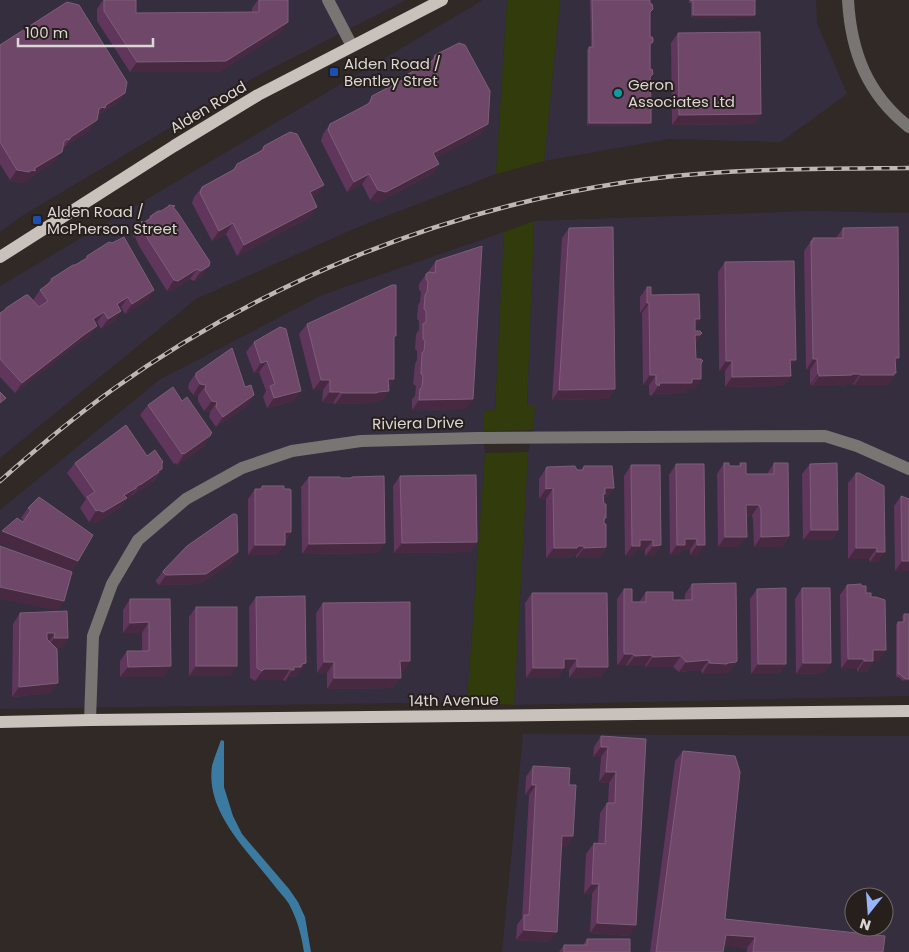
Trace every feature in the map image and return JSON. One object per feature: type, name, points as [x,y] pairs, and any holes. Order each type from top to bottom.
[{"type":"main road","name":"Alden Road","points":[[1,254],[258,95],[442,0]]},
{"type":"main road","name":"14th Avenue","points":[[0,722],[909,711]]},
{"type":"street","points":[[328,0],[352,46]]},
{"type":"street","points":[[848,0],[849,22],[854,46],[864,73],[892,112],[909,127]]},
{"type":"street","name":"Riviera Drive","points":[[90,720],[93,636],[112,584],[138,540],[186,499],[242,468],[292,451],[360,441],[385,440],[826,436],[857,446],[909,469]]},
{"type":"shaded area","points":[[0,0],[406,0],[257,76],[22,216],[0,232]]},
{"type":"shaded area","points":[[483,0],[507,0],[496,174],[363,225],[196,299],[0,458],[0,286]]},
{"type":"shaded area","points":[[560,0],[816,0],[817,23],[847,94],[781,142],[669,139],[544,161]]},
{"type":"shaded area","points":[[811,211],[909,213],[909,696],[514,705],[528,452],[533,430],[534,406],[527,406],[534,221]]},
{"type":"shaded area","points":[[504,232],[495,410],[483,411],[485,453],[467,702],[0,709],[0,510],[159,380],[322,295]]},
{"type":"shaded area","points":[[523,734],[909,736],[909,952],[502,952]]},
{"type":"green space","points":[[507,0],[560,0],[544,161],[496,174]]},
{"type":"green space","points":[[534,221],[527,405],[535,405],[533,430],[483,431],[483,411],[495,410],[504,232]]},
{"type":"green space","points":[[528,452],[514,705],[467,702],[485,453]]},
{"type":"water","points":[[221,740],[224,741],[224,787],[233,816],[242,834],[298,902],[305,917],[311,952],[304,952],[299,928],[289,904],[232,832],[216,801],[212,784],[212,766]]},
{"type":"building","points":[[104,0],[136,0],[136,13],[259,12],[259,0],[288,0],[288,22],[226,61],[137,62],[104,11]]},
{"type":"building","points":[[592,0],[650,0],[650,4],[652,4],[653,9],[650,12],[650,37],[653,38],[653,42],[650,44],[650,70],[652,69],[653,74],[650,77],[651,102],[653,102],[651,123],[589,123],[589,47],[593,47]]},
{"type":"building","points":[[690,0],[755,0],[755,15],[693,15],[693,1]]},
{"type":"building","points":[[67,2],[79,5],[127,82],[125,93],[106,105],[105,108],[99,109],[97,120],[69,140],[64,141],[62,152],[35,168],[35,171],[17,170],[0,142],[0,45]]},
{"type":"building","points":[[760,32],[761,114],[679,115],[678,33]]},
{"type":"building","points":[[459,43],[465,45],[490,91],[488,124],[433,153],[439,164],[386,192],[378,190],[369,174],[354,182],[328,130],[330,124],[370,103],[372,96],[406,78],[408,74],[434,60],[435,55]]},
{"type":"building","points":[[290,132],[297,134],[324,185],[310,192],[317,207],[244,245],[233,223],[219,231],[200,193],[202,187],[235,169],[237,164]]},
{"type":"building","points":[[169,205],[175,206],[173,207],[210,262],[209,266],[201,271],[197,269],[178,281],[174,280],[142,227],[140,228],[142,221],[143,223],[151,218],[150,216]]},
{"type":"building","points":[[613,227],[615,389],[559,390],[569,228]]},
{"type":"building","points":[[898,227],[899,358],[895,358],[896,373],[894,375],[852,374],[819,376],[817,359],[813,359],[811,241],[813,241],[813,238],[843,238],[843,228]]},
{"type":"building","points":[[124,237],[154,290],[132,304],[128,297],[117,304],[121,311],[108,319],[104,312],[93,319],[97,326],[22,383],[0,359],[0,313],[26,295],[39,307],[48,301],[40,290],[52,281],[51,279],[87,258],[87,256],[109,242],[112,243]]},
{"type":"building","points":[[482,246],[473,399],[419,400],[423,376],[421,374],[422,353],[425,341],[423,339],[423,324],[426,322],[426,311],[424,309],[428,282],[426,274],[429,272],[435,273],[436,261]]},
{"type":"building","points":[[794,261],[796,360],[790,360],[791,376],[732,377],[732,361],[726,361],[725,262]]},
{"type":"building","points":[[392,285],[396,285],[396,336],[394,336],[394,379],[388,379],[389,391],[377,393],[330,392],[330,380],[321,380],[307,324]]},
{"type":"building","points":[[647,287],[651,287],[651,295],[699,294],[700,319],[695,319],[695,331],[702,333],[695,335],[696,359],[703,361],[701,363],[701,379],[692,379],[692,383],[660,383],[659,386],[656,384],[656,375],[650,375]]},
{"type":"building","points":[[280,327],[286,329],[301,391],[274,398],[270,386],[275,384],[267,361],[261,363],[254,342]]},
{"type":"building","points":[[232,348],[245,387],[251,385],[254,395],[223,417],[216,407],[217,402],[212,401],[205,390],[206,385],[200,384],[196,373]]},
{"type":"building","points":[[173,387],[182,401],[187,397],[212,433],[184,454],[182,454],[148,405]]},
{"type":"building","points":[[0,392],[6,398],[0,403]]},
{"type":"building","points":[[126,425],[147,456],[155,450],[163,462],[162,469],[124,495],[127,498],[103,512],[96,511],[87,497],[95,492],[75,463]]},
{"type":"building","points":[[724,463],[729,463],[729,466],[741,466],[740,463],[746,463],[746,474],[774,474],[774,463],[788,463],[789,536],[761,537],[761,509],[759,505],[746,505],[747,537],[725,537]]},
{"type":"building","points":[[837,463],[838,530],[811,530],[810,464]]},
{"type":"building","points":[[676,464],[704,464],[705,545],[697,545],[697,539],[685,539],[685,545],[677,545]]},
{"type":"building","points":[[631,465],[660,465],[661,545],[653,546],[653,540],[640,540],[640,546],[632,546]]},
{"type":"building","points":[[575,466],[577,470],[583,470],[584,466],[612,466],[614,488],[605,488],[605,494],[603,494],[604,504],[606,504],[604,524],[606,524],[606,547],[584,548],[584,546],[578,546],[577,548],[554,548],[553,488],[546,489],[546,468]]},
{"type":"building","points":[[856,473],[884,486],[885,552],[877,552],[877,548],[856,548]]},
{"type":"building","points":[[476,475],[477,542],[402,543],[400,476]]},
{"type":"building","points":[[384,476],[385,543],[309,544],[309,477],[351,478]]},
{"type":"building","points":[[262,486],[284,486],[284,489],[291,490],[291,532],[285,532],[285,545],[255,545],[255,489],[262,489]]},
{"type":"building","points":[[901,496],[909,499],[909,561],[902,561]]},
{"type":"building","points":[[39,497],[93,535],[78,561],[2,531],[17,518],[23,522],[31,510],[28,508]]},
{"type":"building","points":[[233,514],[237,515],[238,552],[206,574],[166,575],[163,572],[187,546]]},
{"type":"building","points":[[0,546],[72,572],[64,601],[0,587]]},
{"type":"building","points":[[736,583],[736,662],[727,664],[709,663],[709,660],[686,662],[681,656],[653,657],[652,655],[635,656],[624,653],[624,589],[632,589],[632,602],[646,602],[646,592],[673,592],[673,600],[692,600],[692,584]]},
{"type":"building","points":[[861,584],[861,586],[866,586],[866,593],[871,593],[871,597],[885,600],[886,650],[873,650],[873,661],[848,659],[847,585]]},
{"type":"building","points":[[786,588],[786,664],[758,664],[757,589]]},
{"type":"building","points":[[802,588],[830,588],[831,663],[803,663]]},
{"type":"building","points":[[532,593],[607,593],[608,667],[577,667],[577,659],[564,659],[564,668],[533,668]]},
{"type":"building","points":[[305,596],[306,663],[302,664],[301,667],[294,667],[294,670],[264,669],[262,671],[257,668],[256,597]]},
{"type":"building","points":[[130,599],[170,599],[171,666],[128,667],[127,651],[149,651],[149,622],[130,623]]},
{"type":"building","points":[[410,602],[410,661],[400,661],[401,678],[334,678],[334,662],[324,662],[323,603]]},
{"type":"building","points":[[196,607],[237,607],[237,666],[196,666]]},
{"type":"building","points":[[67,611],[68,638],[54,638],[55,633],[47,633],[47,639],[57,649],[58,683],[19,687],[20,613]]},
{"type":"building","points":[[904,614],[909,614],[909,679],[905,679],[898,674],[898,622],[904,622]]},
{"type":"building","points":[[601,736],[646,739],[636,925],[597,923],[599,884],[592,884],[594,843],[605,844],[607,803],[615,803],[616,772],[606,772],[608,747],[601,747]]},
{"type":"building","points":[[683,751],[735,756],[740,772],[725,919],[844,932],[844,937],[885,937],[883,952],[753,952],[755,937],[726,935],[723,952],[656,952]]},
{"type":"building","points":[[533,766],[570,768],[569,785],[576,785],[573,836],[562,836],[557,932],[524,930],[524,915],[529,915],[536,785],[532,785]]},
{"type":"building","points":[[587,939],[630,939],[630,952],[564,952],[564,945],[587,945]]},
{"type":"railway","points":[[0,481],[83,412],[170,351],[231,315],[293,284],[357,256],[423,231],[490,211],[558,195],[662,177],[768,170],[909,168]]},
{"type":"place","name":"Alden Road / Bentley Stret","points":[[334,72]]},
{"type":"place","name":"Geron Associates Ltd","points":[[618,93]]},
{"type":"place","name":"Alden Road / McPherson Street","points":[[37,220]]}]
